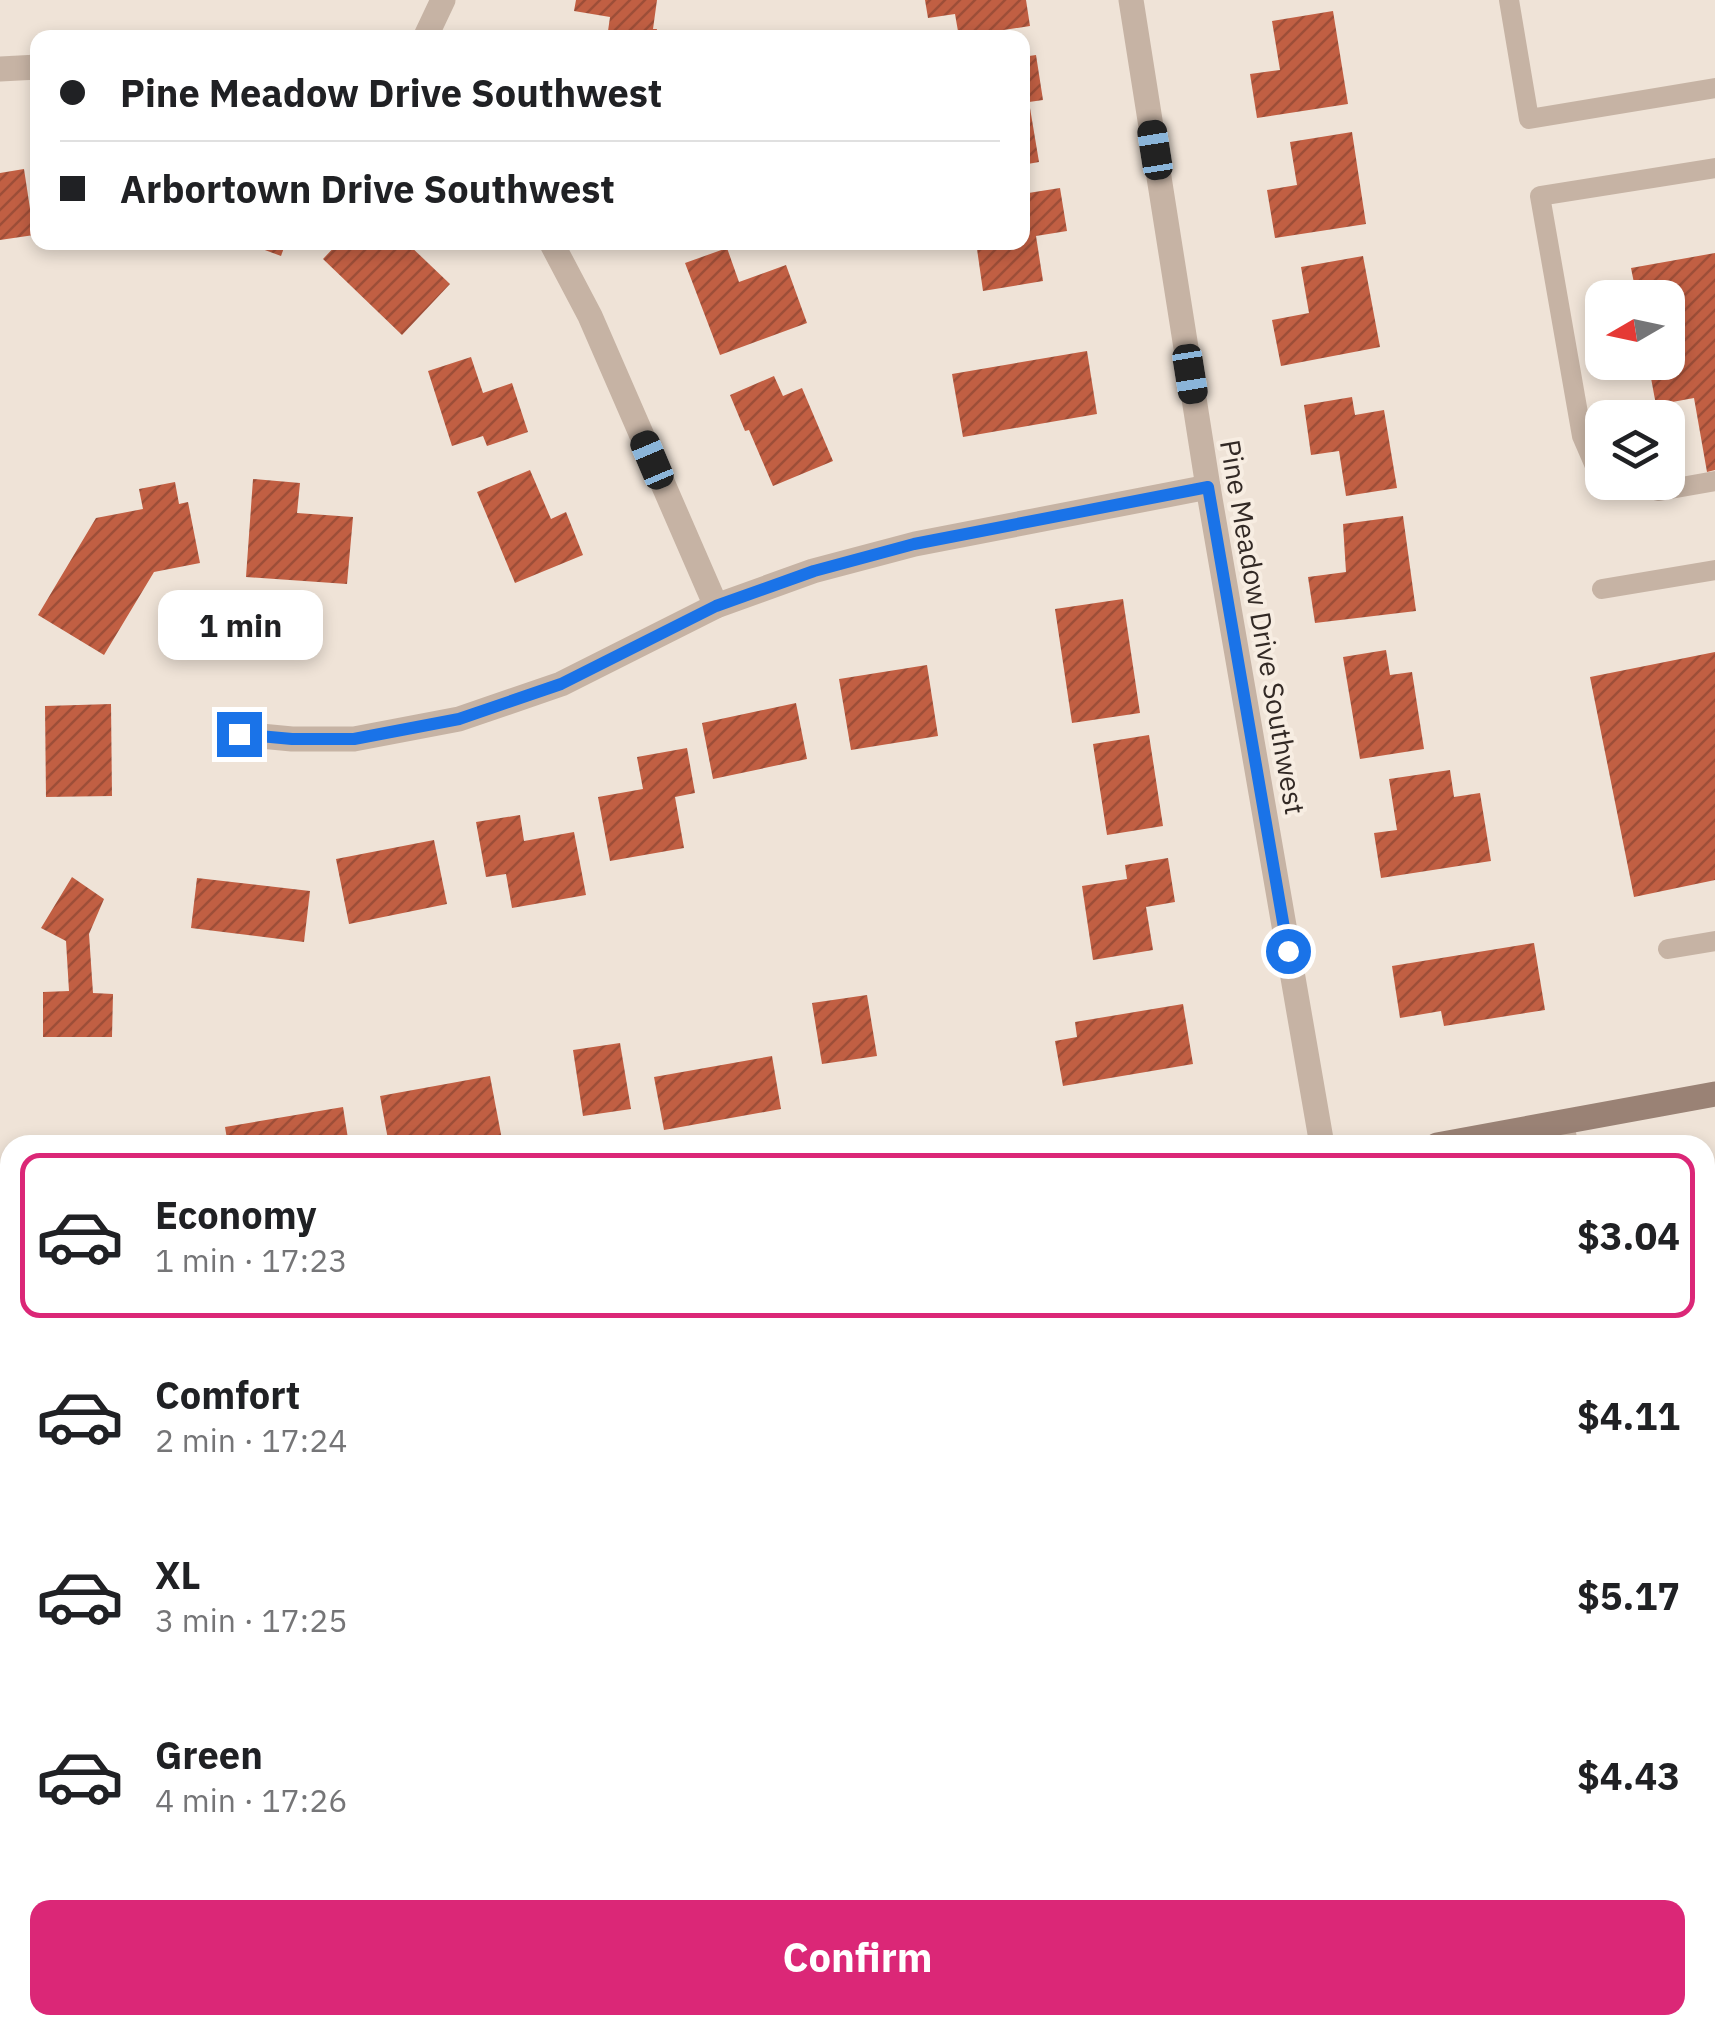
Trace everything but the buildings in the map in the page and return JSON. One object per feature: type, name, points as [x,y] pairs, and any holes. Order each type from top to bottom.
[{"type":"street","points":[[429,30],[443,0]]},
{"type":"street","name":"Pine Meadow Drive Southwest","points":[[1132,0],[1208,487],[1320,1135]]},
{"type":"street","points":[[0,69],[30,67]]},
{"type":"street","points":[[556,250],[590,316],[716,606]]},
{"type":"street","points":[[239,734],[354,739],[475,714],[561,684],[716,606],[861,557],[1208,487]]},
{"type":"street","points":[[1564,1134],[1715,1094]]},
{"type":"lane","points":[[1509,0],[1529,119],[1715,88]]},
{"type":"lane","points":[[1585,443],[1540,196],[1715,168]]},
{"type":"lane","points":[[1685,487],[1715,481]]},
{"type":"lane","points":[[1602,588],[1715,570]]},
{"type":"lane","points":[[1668,949],[1715,941]]},
{"type":"route","points":[[239,734],[354,739],[459,719],[561,684],[716,606],[814,571],[914,544],[1208,487],[1288,951]]}]
